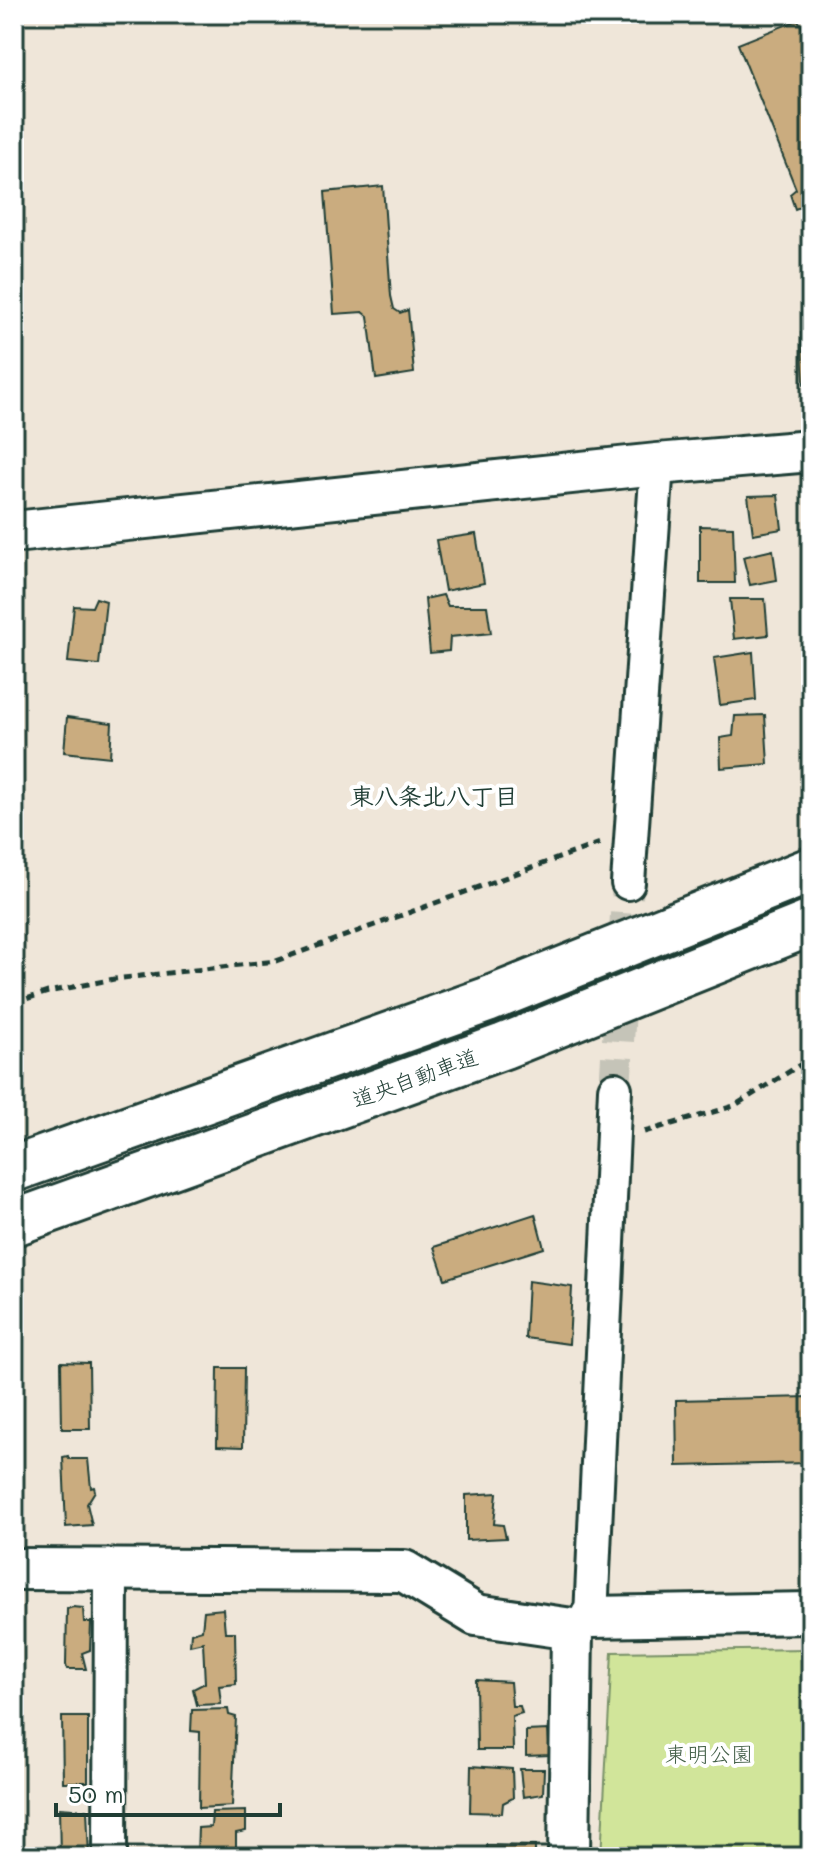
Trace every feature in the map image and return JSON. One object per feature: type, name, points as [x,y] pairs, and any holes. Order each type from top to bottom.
[{"type":"highway","points":[[14,1169],[487,1000],[811,870]]},
{"type":"highway","name":"道央自動車道","points":[[14,1223],[504,1046],[811,923]]},
{"type":"street","points":[[14,532],[657,464],[811,451]]},
{"type":"street","points":[[628,883],[657,464]]},
{"type":"street","points":[[569,1857],[615,1089]]},
{"type":"street","points":[[14,1569],[404,1571],[476,1615],[581,1623],[811,1613]]},
{"type":"street","points":[[110,1857],[111,1571]]},
{"type":"path","points":[[14,1003],[48,992],[114,979],[276,961],[633,831]]},
{"type":"path","points":[[612,1141],[734,1106],[811,1058]]},
{"type":"green space","name":"東明公園","points":[[811,1649],[811,1857],[601,1857],[612,1652]]},
{"type":"building","points":[[798,20],[811,41],[811,203],[795,209],[790,194],[796,189],[738,44]]},
{"type":"building","points":[[383,186],[391,296],[394,309],[400,313],[408,310],[414,373],[376,379],[368,316],[363,312],[334,314],[325,192]]},
{"type":"building","points":[[801,333],[811,333],[811,384],[804,384]]},
{"type":"building","points":[[778,495],[782,529],[753,534],[748,496]]},
{"type":"building","points":[[700,526],[733,527],[735,583],[700,583]]},
{"type":"building","points":[[476,534],[484,583],[445,591],[436,540]]},
{"type":"building","points":[[807,538],[811,538],[810,592]]},
{"type":"building","points":[[773,550],[777,580],[750,585],[743,557]]},
{"type":"building","points":[[443,595],[448,606],[487,606],[491,633],[450,637],[449,651],[430,653],[425,599]]},
{"type":"building","points":[[96,598],[106,601],[99,665],[68,662],[74,606],[92,607]]},
{"type":"building","points":[[730,599],[765,599],[768,635],[734,639]]},
{"type":"building","points":[[753,652],[756,700],[720,705],[714,658]]},
{"type":"building","points":[[765,715],[768,764],[721,768],[720,738],[733,736],[735,716]]},
{"type":"building","points":[[67,717],[112,723],[110,757],[64,752]]},
{"type":"building","points":[[535,1214],[544,1248],[445,1279],[434,1247]]},
{"type":"building","points":[[528,1281],[572,1287],[569,1344],[525,1338]]},
{"type":"building","points":[[61,1362],[89,1363],[90,1429],[62,1429]]},
{"type":"building","points":[[218,1368],[244,1368],[243,1447],[217,1446]]},
{"type":"building","points":[[811,1397],[811,1463],[677,1466],[676,1400]]},
{"type":"building","points":[[68,1456],[69,1459],[88,1459],[91,1488],[94,1487],[95,1491],[87,1504],[92,1525],[66,1527],[63,1457]]},
{"type":"building","points":[[497,1493],[494,1524],[503,1525],[506,1538],[466,1540],[466,1495]]},
{"type":"building","points":[[83,1608],[84,1622],[91,1622],[90,1650],[82,1653],[86,1669],[67,1669],[66,1665],[67,1609]]},
{"type":"building","points":[[223,1609],[225,1632],[235,1632],[236,1684],[219,1686],[221,1704],[197,1705],[193,1689],[205,1683],[203,1642],[190,1645],[191,1633],[202,1630],[204,1611]]},
{"type":"building","points":[[476,1680],[510,1682],[512,1706],[520,1706],[522,1713],[512,1716],[513,1750],[477,1750]]},
{"type":"building","points":[[228,1709],[229,1715],[236,1717],[232,1806],[199,1808],[200,1732],[191,1731],[192,1710]]},
{"type":"building","points":[[62,1717],[88,1717],[88,1782],[63,1782]]},
{"type":"building","points":[[548,1730],[550,1755],[526,1756],[526,1731]]},
{"type":"building","points":[[471,1766],[512,1769],[513,1798],[503,1803],[502,1813],[470,1812]]},
{"type":"building","points":[[520,1769],[544,1769],[543,1794],[523,1797]]},
{"type":"building","points":[[59,1808],[87,1810],[89,1857],[60,1857]]},
{"type":"building","points":[[246,1811],[246,1831],[236,1833],[236,1853],[197,1854],[198,1828],[211,1827],[212,1812]]},
{"type":"building","points":[[487,1845],[535,1846],[535,1857],[487,1857]]},
{"type":"building","points":[[173,1853],[174,1857],[148,1857],[148,1854]]},
{"type":"tunnel","points":[[615,1089],[628,883]]},
{"type":"district","name":"東八条北八丁目","points":[[434,797]]}]
